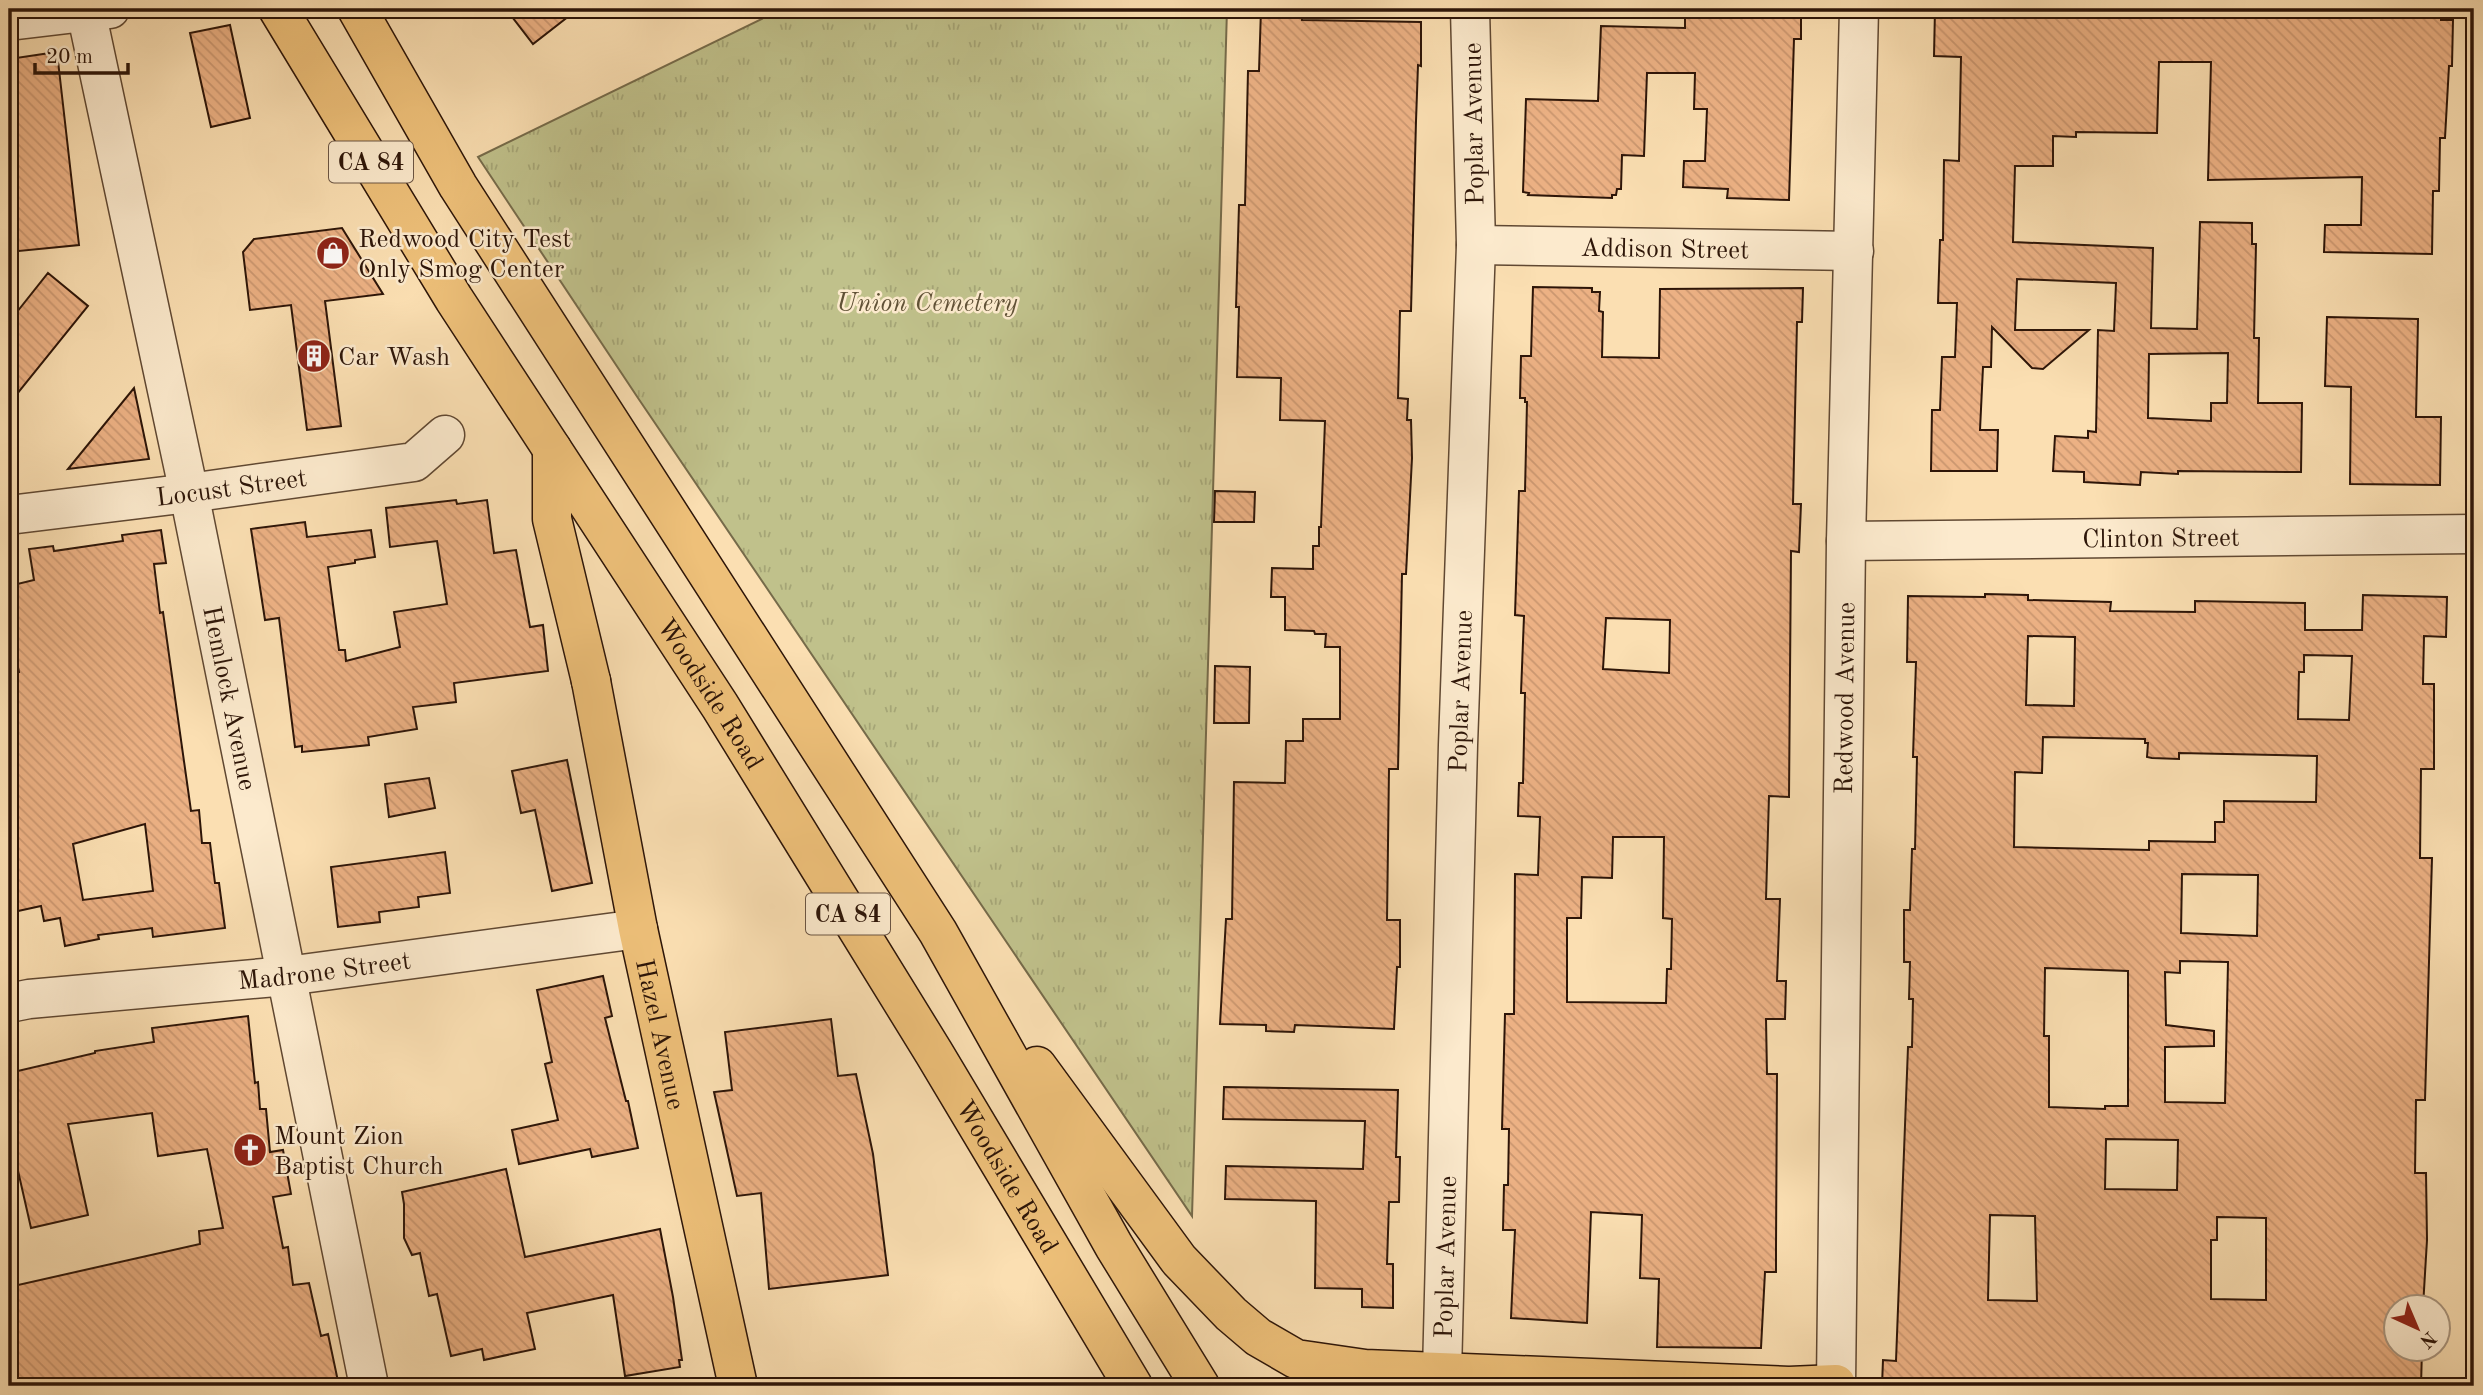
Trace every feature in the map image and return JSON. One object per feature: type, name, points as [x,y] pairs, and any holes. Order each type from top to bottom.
[{"type":"main road","name":"Woodside Road","points":[[278,9],[454,299],[735,729],[934,1053],[1133,1386]]},
{"type":"main road","name":"CA 84","points":[[357,9],[458,186],[938,932],[1114,1246],[1200,1386]]},
{"type":"main road","name":"Hazel Avenue","points":[[552,449],[552,519],[591,681],[638,929],[738,1386]]},
{"type":"main road","points":[[938,932],[1179,1260],[1231,1314],[1258,1337],[1296,1359],[1365,1369],[1442,1373],[1789,1386],[1836,1385]]},
{"type":"street","name":"Poplar Avenue","points":[[1442,1373],[1458,745],[1476,245],[1470,9]]},
{"type":"street","name":"Redwood Avenue","points":[[1836,1385],[1846,541],[1859,9]]},
{"type":"street","points":[[9,21],[98,10]]},
{"type":"street","name":"Hemlock Avenue","points":[[98,10],[189,493],[369,1386]]},
{"type":"street","name":"Addison Street","points":[[1476,245],[1854,251]]},
{"type":"street","name":"Locust Street","points":[[9,514],[414,462],[445,435]]},
{"type":"street","name":"Clinton Street","points":[[1846,541],[2474,534]]},
{"type":"street","name":"Madrone Street","points":[[9,1003],[287,976],[638,929]]},
{"type":"green space","name":"Union Cemetery","points":[[782,9],[1227,9],[1192,1216],[478,157]]},
{"type":"building","points":[[506,9],[578,9],[533,44]]},
{"type":"building","points":[[1261,9],[1302,9],[1302,20],[1421,22],[1411,311],[1400,311],[1398,398],[1408,399],[1407,420],[1411,420],[1412,458],[1406,574],[1402,574],[1398,769],[1389,769],[1387,920],[1400,920],[1400,967],[1397,967],[1394,1029],[1295,1025],[1294,1032],[1266,1031],[1266,1025],[1220,1024],[1226,919],[1232,919],[1234,782],[1285,783],[1286,741],[1303,741],[1303,719],[1340,719],[1340,647],[1325,647],[1326,634],[1285,630],[1285,597],[1271,597],[1272,568],[1313,569],[1313,546],[1319,546],[1321,527],[1325,421],[1280,420],[1281,378],[1237,377],[1239,205],[1245,205],[1248,71],[1259,71]]},
{"type":"building","points":[[1685,9],[1801,9],[1801,39],[1794,39],[1789,200],[1727,198],[1728,189],[1683,187],[1684,161],[1705,161],[1707,109],[1694,109],[1695,73],[1647,73],[1644,156],[1622,155],[1621,189],[1617,189],[1612,198],[1528,195],[1529,193],[1523,192],[1526,99],[1598,101],[1601,26],[1685,28]]},
{"type":"building","points":[[1935,9],[2200,9],[2200,14],[2441,17],[2441,20],[2453,20],[2452,66],[2449,66],[2445,138],[2440,138],[2439,191],[2433,191],[2432,254],[2324,252],[2325,225],[2361,225],[2362,177],[2208,180],[2211,62],[2159,62],[2157,133],[2076,132],[2076,137],[2053,136],[2053,166],[2015,166],[2013,242],[2153,248],[2151,328],[2197,329],[2200,222],[2252,223],[2252,244],[2256,244],[2254,338],[2259,338],[2258,403],[2302,403],[2301,472],[2141,472],[2140,485],[2084,482],[2084,472],[2053,471],[2055,436],[2088,438],[2088,431],[2096,432],[2098,330],[2114,331],[2116,283],[2017,279],[2015,330],[2089,330],[2043,369],[2032,368],[1992,327],[1991,367],[1983,367],[1980,430],[1998,430],[1997,471],[1931,471],[1932,410],[1940,410],[1942,357],[1955,357],[1957,303],[1938,303],[1940,240],[1943,240],[1944,160],[1959,161],[1961,57],[1934,56]],"holes":[[[2228,353],[2227,403],[2211,403],[2211,421],[2148,418],[2149,354]]]},
{"type":"building","points":[[230,25],[250,118],[211,127],[190,33]]},
{"type":"building","points":[[57,52],[79,245],[9,252],[9,59]]},
{"type":"building","points":[[342,228],[383,294],[325,301],[341,426],[307,430],[291,305],[250,310],[243,252],[254,239]]},
{"type":"building","points":[[48,273],[88,306],[9,404],[9,322]]},
{"type":"building","points":[[1533,287],[1592,288],[1592,292],[1600,292],[1599,311],[1603,312],[1602,357],[1659,358],[1660,289],[1803,288],[1802,322],[1797,322],[1793,504],[1801,504],[1799,552],[1791,551],[1789,797],[1769,796],[1766,899],[1780,899],[1777,981],[1786,981],[1785,1019],[1766,1019],[1767,1074],[1777,1074],[1776,1272],[1765,1272],[1761,1348],[1657,1347],[1659,1279],[1640,1278],[1642,1215],[1591,1212],[1587,1323],[1511,1318],[1515,1230],[1503,1230],[1504,1185],[1508,1185],[1509,1129],[1502,1129],[1505,1014],[1514,1014],[1515,874],[1538,875],[1540,817],[1518,816],[1519,783],[1523,783],[1525,693],[1521,693],[1524,616],[1515,615],[1519,491],[1525,491],[1527,402],[1525,398],[1520,398],[1521,356],[1531,356]],"holes":[[[1606,618],[1670,620],[1669,673],[1603,669]],[[1613,837],[1664,837],[1663,918],[1672,919],[1671,969],[1667,969],[1666,1003],[1567,1002],[1567,918],[1581,918],[1582,877],[1612,878]]]},
{"type":"building","points":[[2327,317],[2418,319],[2416,417],[2441,417],[2440,485],[2350,484],[2351,387],[2325,386]]},
{"type":"building","points":[[134,388],[149,459],[68,469]]},
{"type":"building","points":[[1215,491],[1255,492],[1254,522],[1214,522]]},
{"type":"building","points":[[456,500],[457,504],[487,500],[494,553],[516,550],[530,627],[543,625],[548,671],[454,683],[456,702],[413,707],[417,729],[368,737],[369,745],[302,752],[302,746],[295,747],[279,618],[265,620],[251,529],[305,522],[307,537],[371,530],[375,557],[328,567],[339,650],[345,650],[346,661],[400,647],[394,612],[447,604],[437,541],[390,547],[386,508]]},
{"type":"building","points":[[161,530],[166,563],[154,564],[191,811],[199,810],[202,843],[210,843],[225,928],[153,937],[152,928],[98,935],[99,939],[65,946],[60,918],[44,921],[41,906],[9,913],[9,675],[19,672],[9,623],[9,586],[34,580],[29,549],[53,546],[54,551],[123,541],[122,535]],"holes":[[[145,824],[153,891],[83,900],[73,844]]]},
{"type":"building","points":[[2028,595],[2028,600],[2111,602],[2110,611],[2195,612],[2195,601],[2305,603],[2305,630],[2362,630],[2363,595],[2447,597],[2446,637],[2424,636],[2423,684],[2434,684],[2434,769],[2421,769],[2420,858],[2432,858],[2425,1100],[2416,1100],[2415,1173],[2426,1173],[2427,1240],[2424,1294],[2382,1294],[2382,1364],[2422,1364],[2421,1386],[1882,1386],[1883,1360],[1896,1361],[1908,1047],[1912,1047],[1913,999],[1909,999],[1910,962],[1904,962],[1904,910],[1910,910],[1912,849],[1915,849],[1917,757],[1913,757],[1916,662],[1907,662],[1908,596]],"holes":[[[2028,636],[2075,637],[2074,706],[2026,705]],[[2304,655],[2352,656],[2349,720],[2298,719],[2299,672],[2304,672]],[[2043,737],[2145,739],[2145,743],[2148,743],[2147,757],[2152,758],[2179,759],[2179,753],[2317,756],[2316,802],[2224,801],[2224,822],[2215,822],[2215,842],[2149,841],[2149,850],[2014,847],[2015,772],[2042,773]],[[2182,874],[2258,875],[2257,936],[2181,933]],[[2180,961],[2228,962],[2225,1103],[2165,1102],[2165,1047],[2214,1046],[2214,1031],[2166,1025],[2165,972],[2180,973]],[[2045,968],[2128,971],[2128,1106],[2105,1106],[2105,1109],[2049,1107],[2049,1036],[2044,1036]],[[2106,1139],[2178,1140],[2177,1190],[2105,1189]],[[1990,1215],[2035,1216],[2037,1301],[1988,1300]],[[2217,1217],[2266,1218],[2266,1300],[2211,1299],[2211,1240],[2217,1240]]]},
{"type":"building","points":[[1215,666],[1250,667],[1249,723],[1214,723]]},
{"type":"building","points":[[567,760],[592,883],[552,891],[535,810],[521,813],[512,771]]},
{"type":"building","points":[[429,778],[435,808],[389,817],[385,784]]},
{"type":"building","points":[[445,852],[450,893],[418,897],[419,907],[379,912],[380,922],[338,927],[331,867]]},
{"type":"building","points":[[603,976],[612,1016],[605,1018],[638,1148],[592,1157],[590,1149],[519,1164],[512,1130],[558,1120],[545,1064],[552,1062],[537,990]]},
{"type":"building","points":[[248,1016],[255,1083],[258,1082],[260,1109],[266,1109],[270,1152],[283,1150],[291,1194],[273,1197],[283,1248],[288,1247],[293,1285],[309,1283],[321,1336],[328,1334],[339,1386],[9,1386],[9,1287],[200,1244],[199,1231],[223,1228],[207,1149],[158,1156],[152,1113],[68,1124],[88,1215],[31,1228],[16,1162],[9,1164],[9,1073],[95,1051],[154,1042],[152,1028]]},
{"type":"building","points":[[831,1019],[838,1076],[856,1074],[873,1154],[888,1275],[769,1289],[761,1193],[737,1196],[714,1092],[732,1090],[725,1032]]},
{"type":"building","points":[[1224,1087],[1398,1090],[1396,1157],[1400,1157],[1399,1202],[1389,1202],[1387,1264],[1393,1264],[1393,1308],[1362,1307],[1362,1289],[1315,1288],[1316,1201],[1225,1199],[1226,1166],[1363,1169],[1365,1121],[1223,1119]]},
{"type":"building","points":[[506,1169],[525,1257],[660,1229],[673,1297],[682,1360],[679,1360],[680,1367],[625,1376],[613,1295],[527,1313],[535,1349],[484,1360],[482,1349],[451,1356],[437,1294],[429,1296],[420,1253],[412,1255],[404,1238],[402,1192]]},
{"type":"place","name":"Redwood City Test Only Smog Center","points":[[333,253]]},
{"type":"place","name":"Car Wash","points":[[314,356]]},
{"type":"place","name":"Mount Zion Baptist Church","points":[[250,1150]]}]
